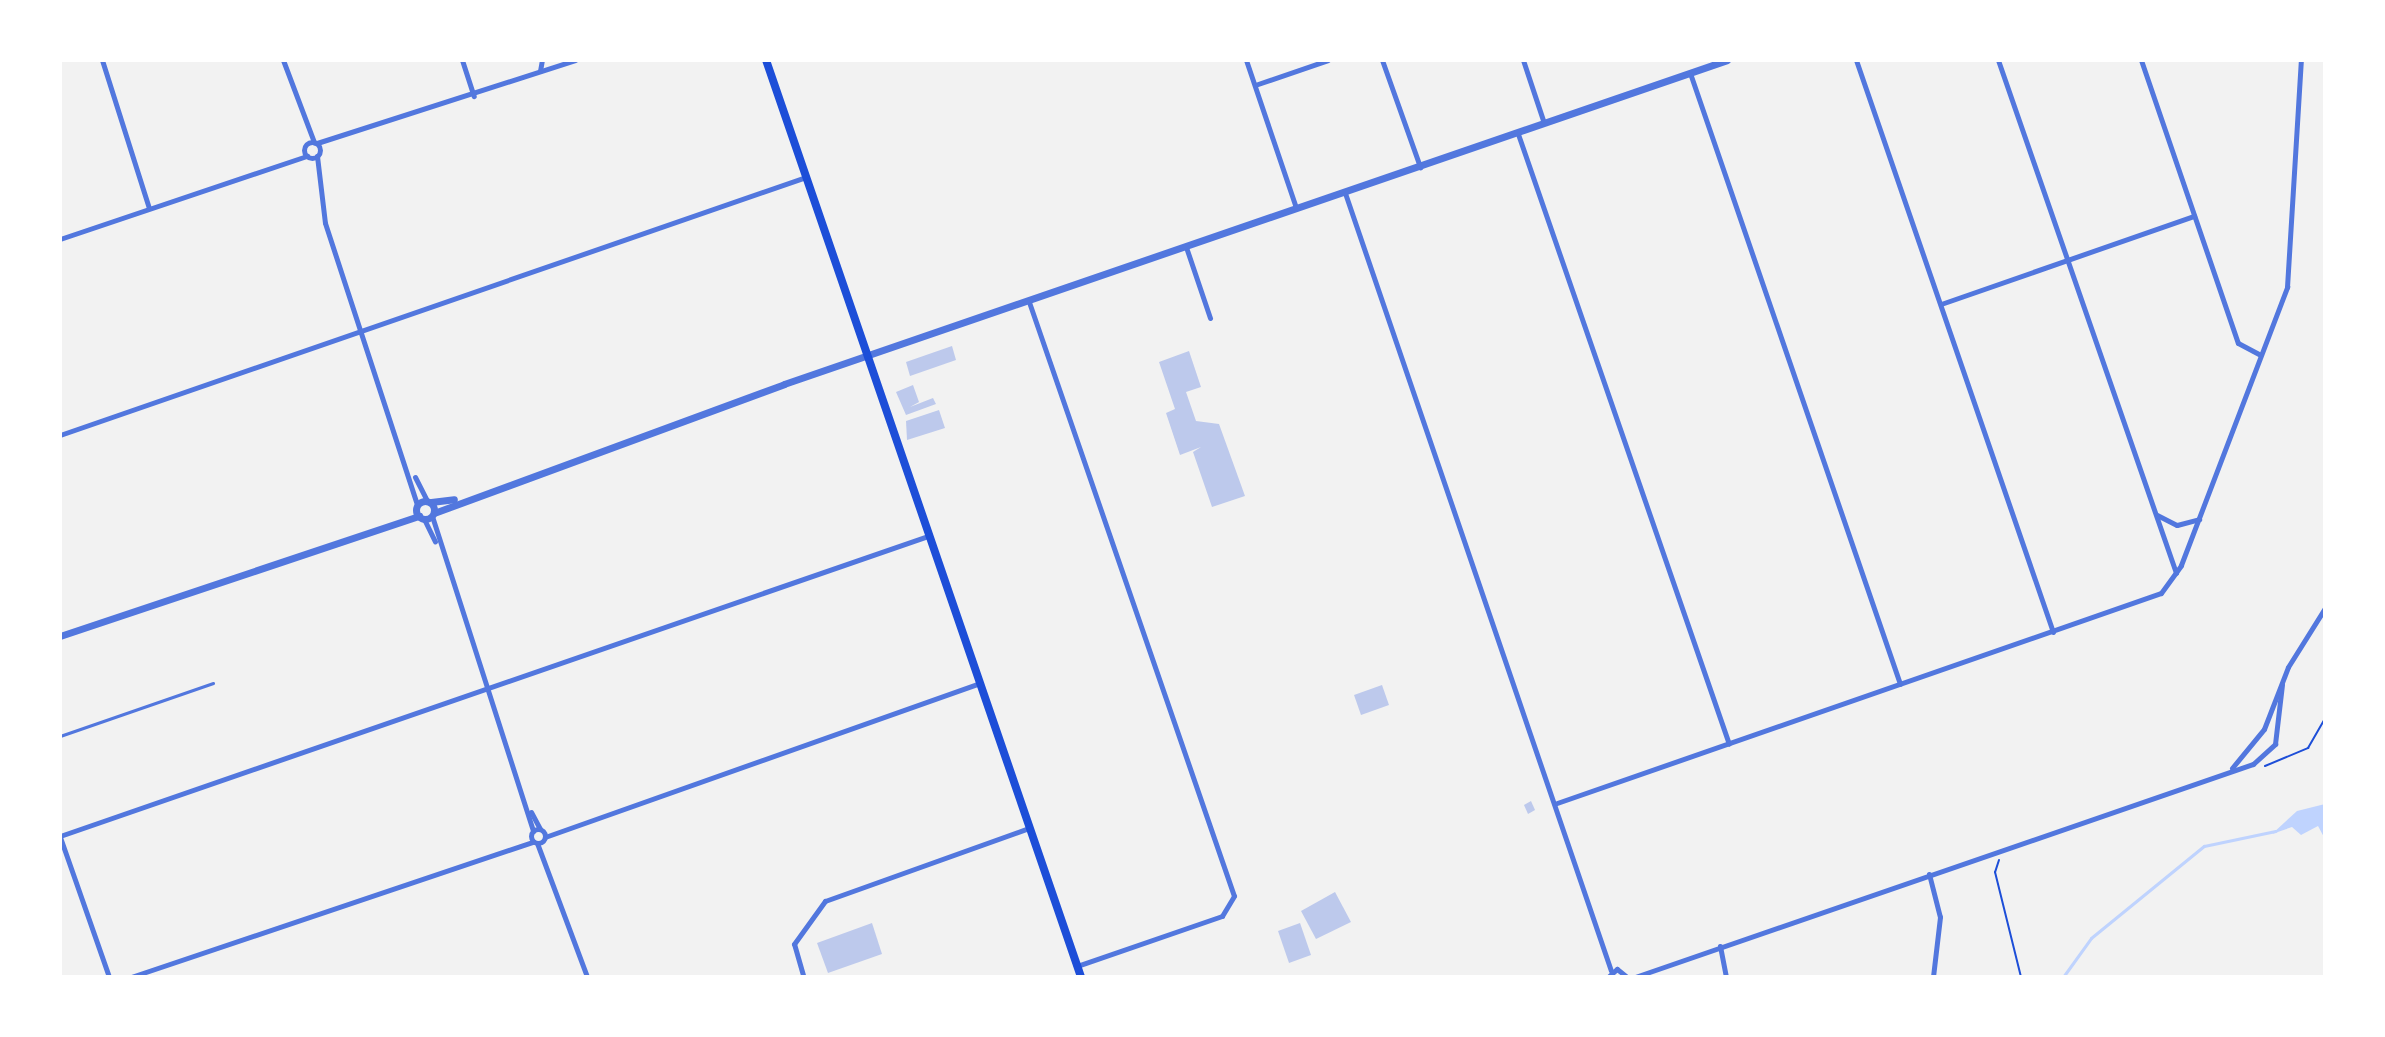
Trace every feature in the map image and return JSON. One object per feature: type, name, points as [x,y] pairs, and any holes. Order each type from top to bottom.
[{"type":"main road","points":[[770,61],[806,177],[1078,974]]},
{"type":"street","points":[[102,60],[149,208]]},
{"type":"street","points":[[283,60],[305,122],[310,144],[308,156],[318,178]]},
{"type":"street","points":[[462,60],[474,96]]},
{"type":"street","points":[[539,72],[542,60]]},
{"type":"street","points":[[60,239],[285,159],[310,144],[340,140],[575,60]]},
{"type":"street","points":[[1246,60],[1297,209]]},
{"type":"street","points":[[1255,85],[1328,60]]},
{"type":"street","points":[[1382,60],[1421,168]]},
{"type":"street","points":[[1523,60],[1545,124]]},
{"type":"street","points":[[60,636],[387,523],[427,516],[461,498],[1727,60]]},
{"type":"street","points":[[1856,60],[2053,632]]},
{"type":"street","points":[[1998,60],[2177,574]]},
{"type":"street","points":[[2141,60],[2238,343],[2259,354]]},
{"type":"street","points":[[1557,803],[2161,593],[2177,574],[2199,519],[2293,259],[2301,60]]},
{"type":"street","points":[[1690,73],[1900,684]]},
{"type":"street","points":[[1518,134],[1729,744]]},
{"type":"street","points":[[285,159],[318,154],[340,140]]},
{"type":"street","points":[[310,144],[318,154],[318,178],[327,232],[410,469],[417,506],[427,516],[587,977]]},
{"type":"street","points":[[60,435],[806,177]]},
{"type":"street","points":[[1345,193],[1557,803],[1607,951],[1609,974],[1646,971]]},
{"type":"street","points":[[1941,304],[2194,216]]},
{"type":"street","points":[[1186,247],[1210,318]]},
{"type":"street","points":[[1029,302],[1234,896],[1222,916],[1078,974]]},
{"type":"street","points":[[410,469],[429,502],[427,516]]},
{"type":"street","points":[[387,523],[417,506],[461,498]]},
{"type":"street","points":[[2154,512],[2177,525],[2199,519]]},
{"type":"street","points":[[109,977],[60,836],[928,536]]},
{"type":"street","points":[[2230,770],[2255,745],[2282,684],[2325,608]]},
{"type":"street","points":[[131,977],[978,684]]},
{"type":"street","points":[[1635,977],[2261,759],[2275,744],[2282,684]]},
{"type":"street","points":[[803,975],[794,944],[825,901],[1029,828]]},
{"type":"street","points":[[1929,874],[1940,917],[1933,977]]},
{"type":"street","points":[[1720,946],[1726,977]]},
{"type":"street","points":[[1607,951],[1624,972]]},
{"type":"lane","points":[[60,736],[213,683]]},
{"type":"path","points":[[2251,771],[2308,748],[2325,718]]},
{"type":"path","points":[[2012,854],[1998,861],[1995,872],[2021,977]]},
{"type":"water","points":[[2325,804],[2325,839],[2318,826],[2301,835],[2292,827],[2272,834],[2297,811]]},
{"type":"building","points":[[952,346],[956,360],[910,376],[906,362]]},
{"type":"building","points":[[1189,351],[1201,387],[1186,392],[1196,421],[1219,424],[1245,496],[1212,507],[1193,452],[1201,447],[1180,455],[1166,413],[1175,409],[1159,362]]},
{"type":"building","points":[[913,385],[919,402],[910,407],[933,398],[936,404],[906,415],[896,392]]},
{"type":"building","points":[[939,410],[945,428],[907,440],[906,421]]},
{"type":"building","points":[[1382,685],[1389,705],[1361,715],[1354,695]]},
{"type":"building","points":[[1531,801],[1535,810],[1528,814],[1524,805]]},
{"type":"building","points":[[1335,892],[1351,922],[1316,939],[1301,911]]},
{"type":"building","points":[[872,923],[882,954],[828,973],[817,943]]},
{"type":"building","points":[[1300,923],[1311,955],[1289,963],[1278,931]]},
{"type":"waterway","points":[[2063,977],[2091,938],[2204,846],[2275,831]]}]
